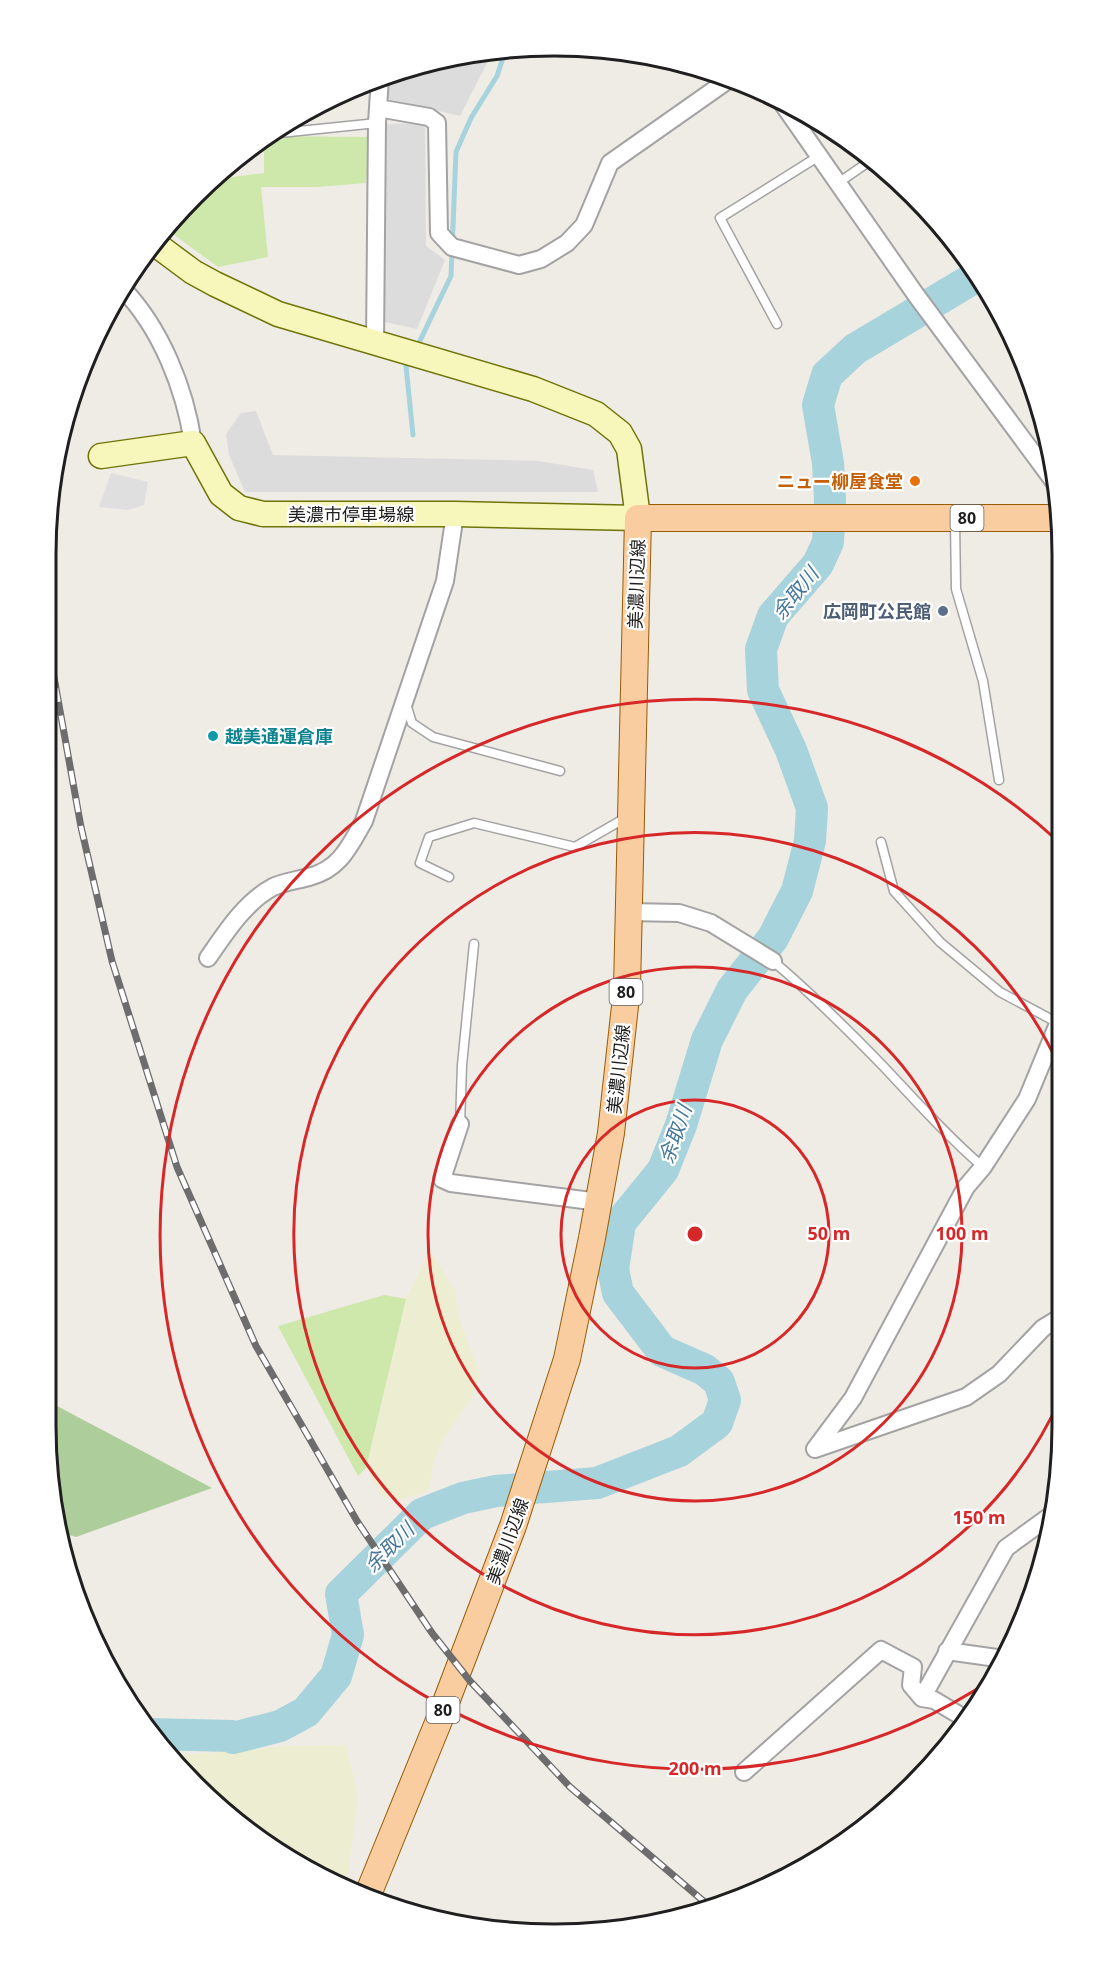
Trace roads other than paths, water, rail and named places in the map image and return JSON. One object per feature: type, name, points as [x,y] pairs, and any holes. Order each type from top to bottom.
[{"type":"main road","name":"美濃川辺線","points":[[370,1889],[440,1718],[537,1456],[572,1337],[599,1202],[611,1133],[627,988],[638,518],[1051,518]]},
{"type":"street","points":[[377,116],[429,117],[437,123],[439,233],[458,249],[519,265],[542,259],[567,243],[584,225],[610,163],[722,85]]},
{"type":"street","points":[[375,343],[379,87]]},
{"type":"street","points":[[791,116],[916,294],[1045,467]]},
{"type":"street","points":[[161,248],[193,272],[259,306],[294,320],[533,389],[587,409],[610,423],[620,433],[630,449],[638,518]]},
{"type":"street","points":[[101,456],[192,443],[189,415],[170,360],[152,328],[128,296]]},
{"type":"street","name":"美濃市停車場線","points":[[192,443],[220,494],[238,508],[263,514],[455,514],[638,518]]},
{"type":"street","points":[[208,958],[252,902],[274,886],[324,874],[345,856],[364,821],[445,581],[455,514]]},
{"type":"street","points":[[628,912],[679,913],[711,923],[773,961]]},
{"type":"street","points":[[1052,1038],[1027,1099],[983,1167],[966,1187],[853,1398],[815,1449],[966,1397],[999,1374],[1043,1328],[1052,1322]]},
{"type":"street","points":[[460,1124],[442,1179],[451,1183],[599,1202]]},
{"type":"street","points":[[922,1698],[1006,1548],[1043,1521]]},
{"type":"street","points":[[744,1772],[881,1650],[913,1667],[911,1685],[922,1698],[934,1700],[959,1715]]},
{"type":"street","points":[[947,1651],[994,1658]]},
{"type":"lane","points":[[292,130],[377,116]]},
{"type":"lane","points":[[777,324],[720,218],[819,156]]},
{"type":"lane","points":[[838,183],[864,164]]},
{"type":"lane","points":[[955,518],[956,589],[982,681],[999,780]]},
{"type":"lane","points":[[404,699],[412,723],[433,737],[560,771]]},
{"type":"lane","points":[[448,877],[420,863],[429,837],[474,823],[575,847],[632,814]]},
{"type":"lane","points":[[881,842],[894,891],[940,942],[1000,992],[1052,1018]]},
{"type":"lane","points":[[460,1124],[462,1065],[474,944]]},
{"type":"lane","points":[[773,961],[808,992],[948,1136],[983,1167]]},
{"type":"waterway","points":[[416,349],[451,276],[456,152],[471,118],[497,76],[503,59]]},
{"type":"waterway","name":"余取川","points":[[164,1734],[231,1736],[233,1738],[280,1726],[306,1712],[336,1676],[348,1635],[341,1594],[422,1514],[463,1498],[496,1491],[597,1483],[679,1451],[717,1423],[725,1400],[719,1382],[705,1370],[662,1351],[618,1293],[613,1269],[620,1223],[663,1170],[681,1125],[707,1040],[732,990],[773,938],[797,891],[810,841],[812,808],[791,750],[763,690],[761,649],[773,616],[818,564],[828,542],[830,499],[828,463],[818,405],[827,375],[855,349],[970,280]]},
{"type":"waterway","points":[[410,360],[406,366],[413,435]]},
{"type":"railway","points":[[56,688],[81,827],[112,961],[177,1167],[256,1346],[357,1521],[432,1633],[470,1681],[570,1787],[703,1901]]},
{"type":"place","name":"ニュー柳屋食堂","points":[[915,481]]},
{"type":"place","name":"広岡町公民館","points":[[943,611]]},
{"type":"place","name":"越美通運倉庫","points":[[213,736]]}]
